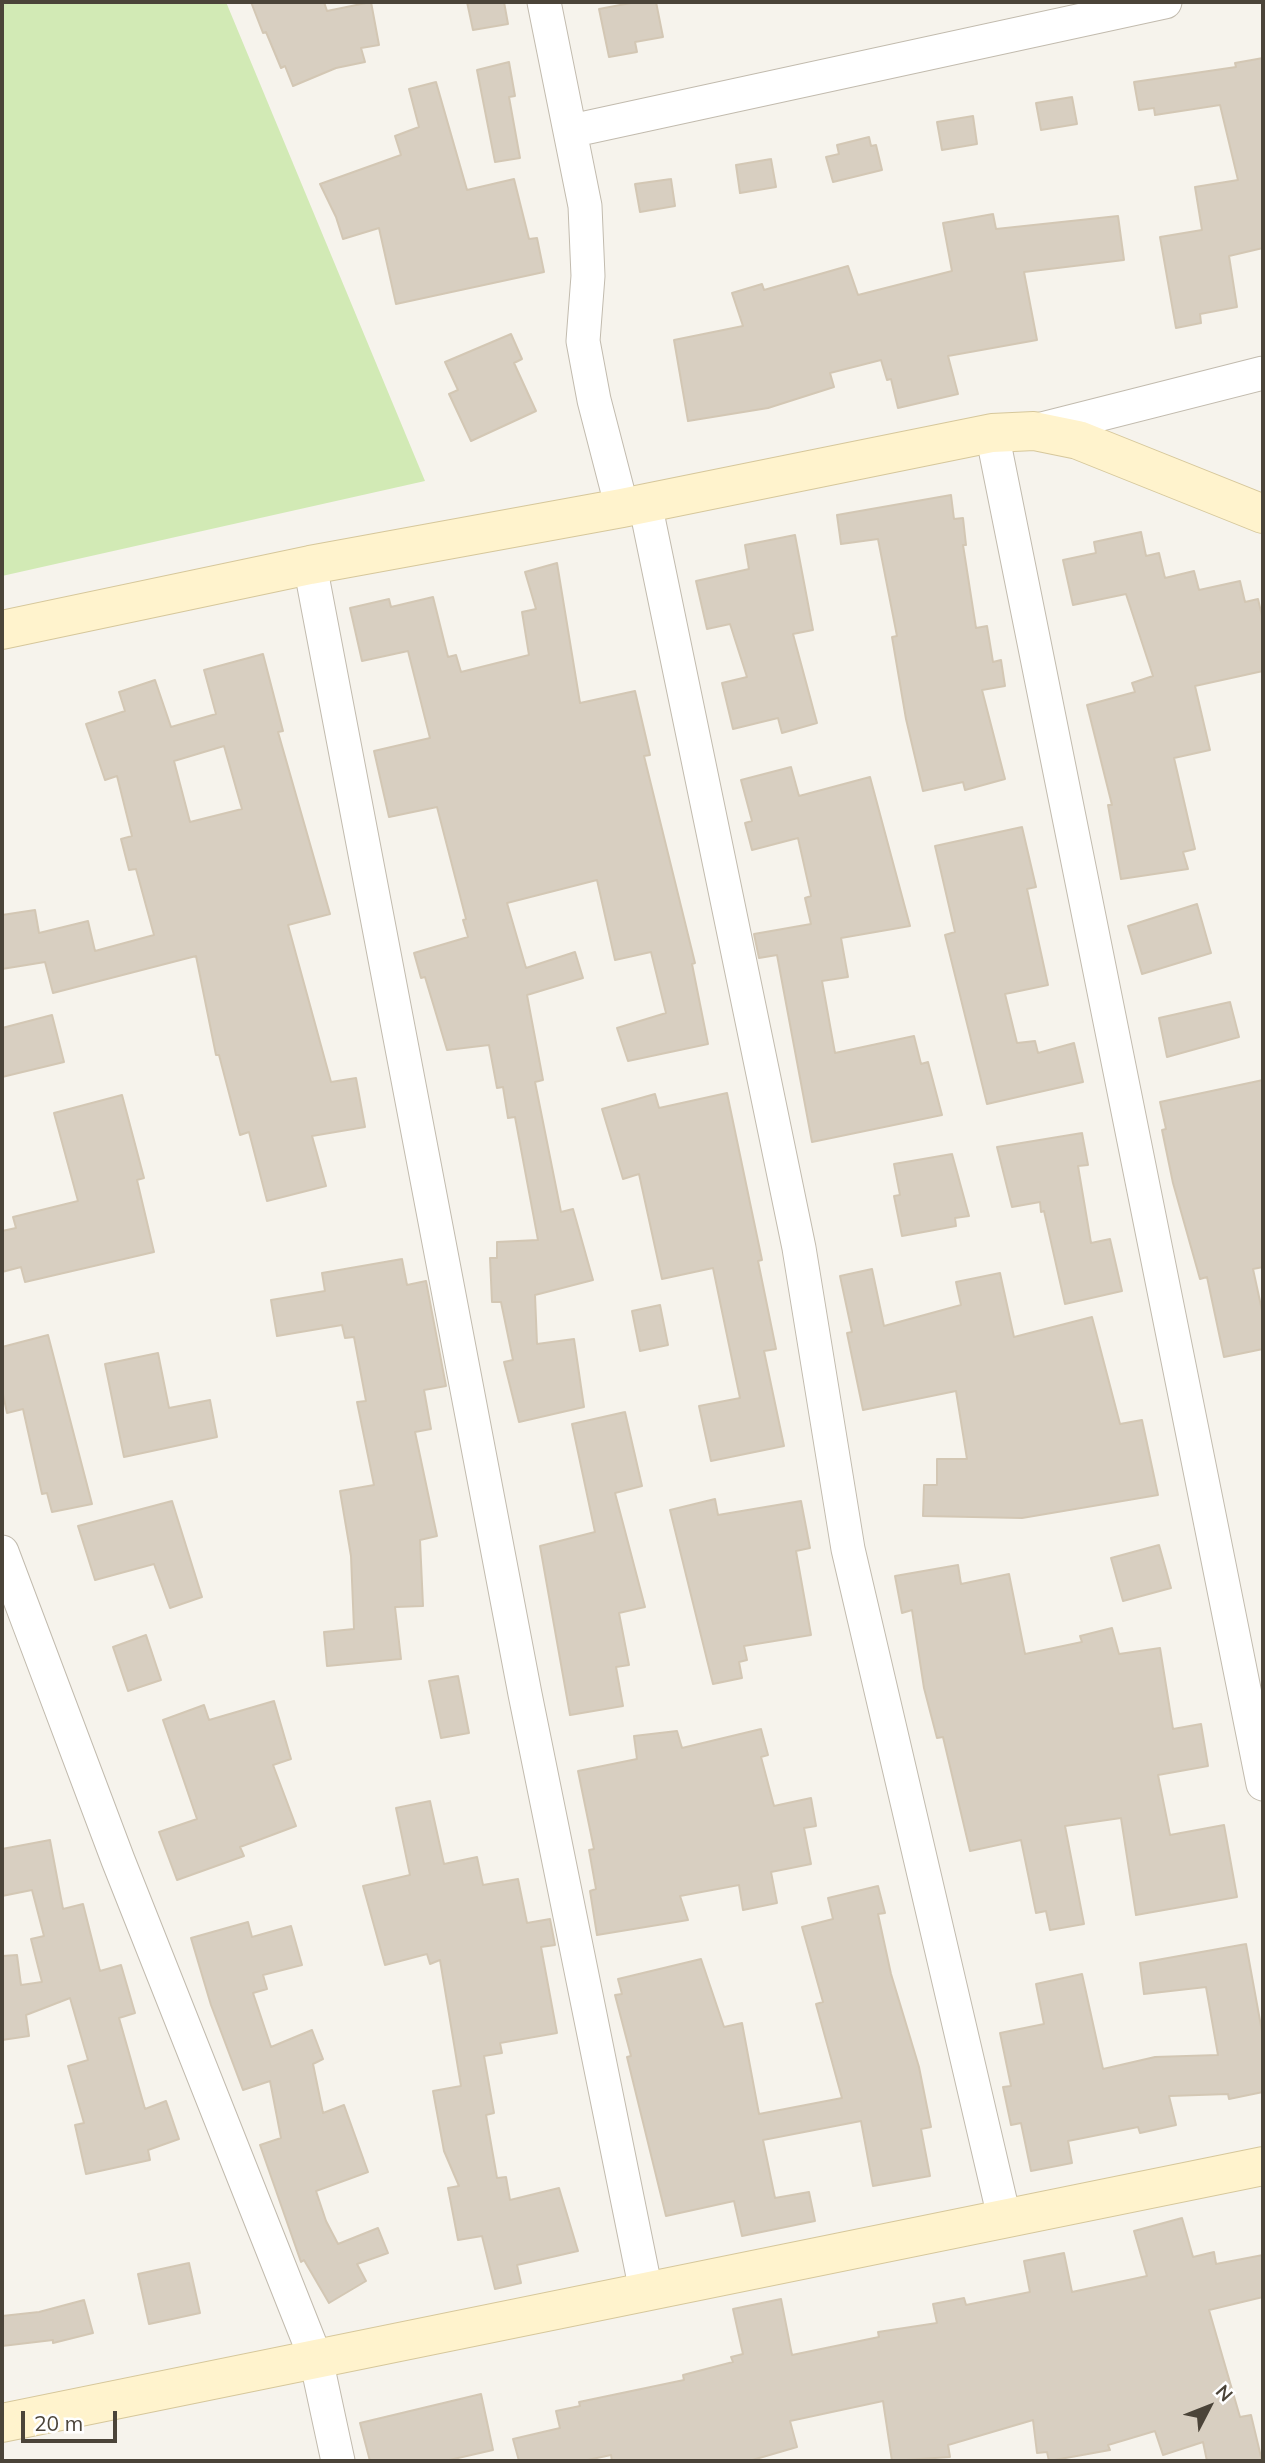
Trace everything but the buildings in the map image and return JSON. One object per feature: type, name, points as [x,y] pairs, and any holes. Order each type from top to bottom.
[{"type":"street","points":[[544,2],[585,206],[588,276],[583,341],[594,400],[634,505],[799,1248],[848,1549],[1004,2217]]},
{"type":"street","points":[[571,131],[1165,2]]},
{"type":"street","points":[[2,629],[310,565],[634,505],[992,433],[1034,431],[1263,373]]},
{"type":"street","points":[[1034,431],[1078,440],[1263,514]]},
{"type":"street","points":[[992,433],[1263,1784]]},
{"type":"street","points":[[310,565],[532,1734],[646,2291]]},
{"type":"street","points":[[2,1552],[118,1860],[316,2359],[338,2461]]},
{"type":"street","points":[[2,2423],[1263,2166]]},
{"type":"green space","points":[[2,2],[226,2],[425,481],[2,576]]}]
